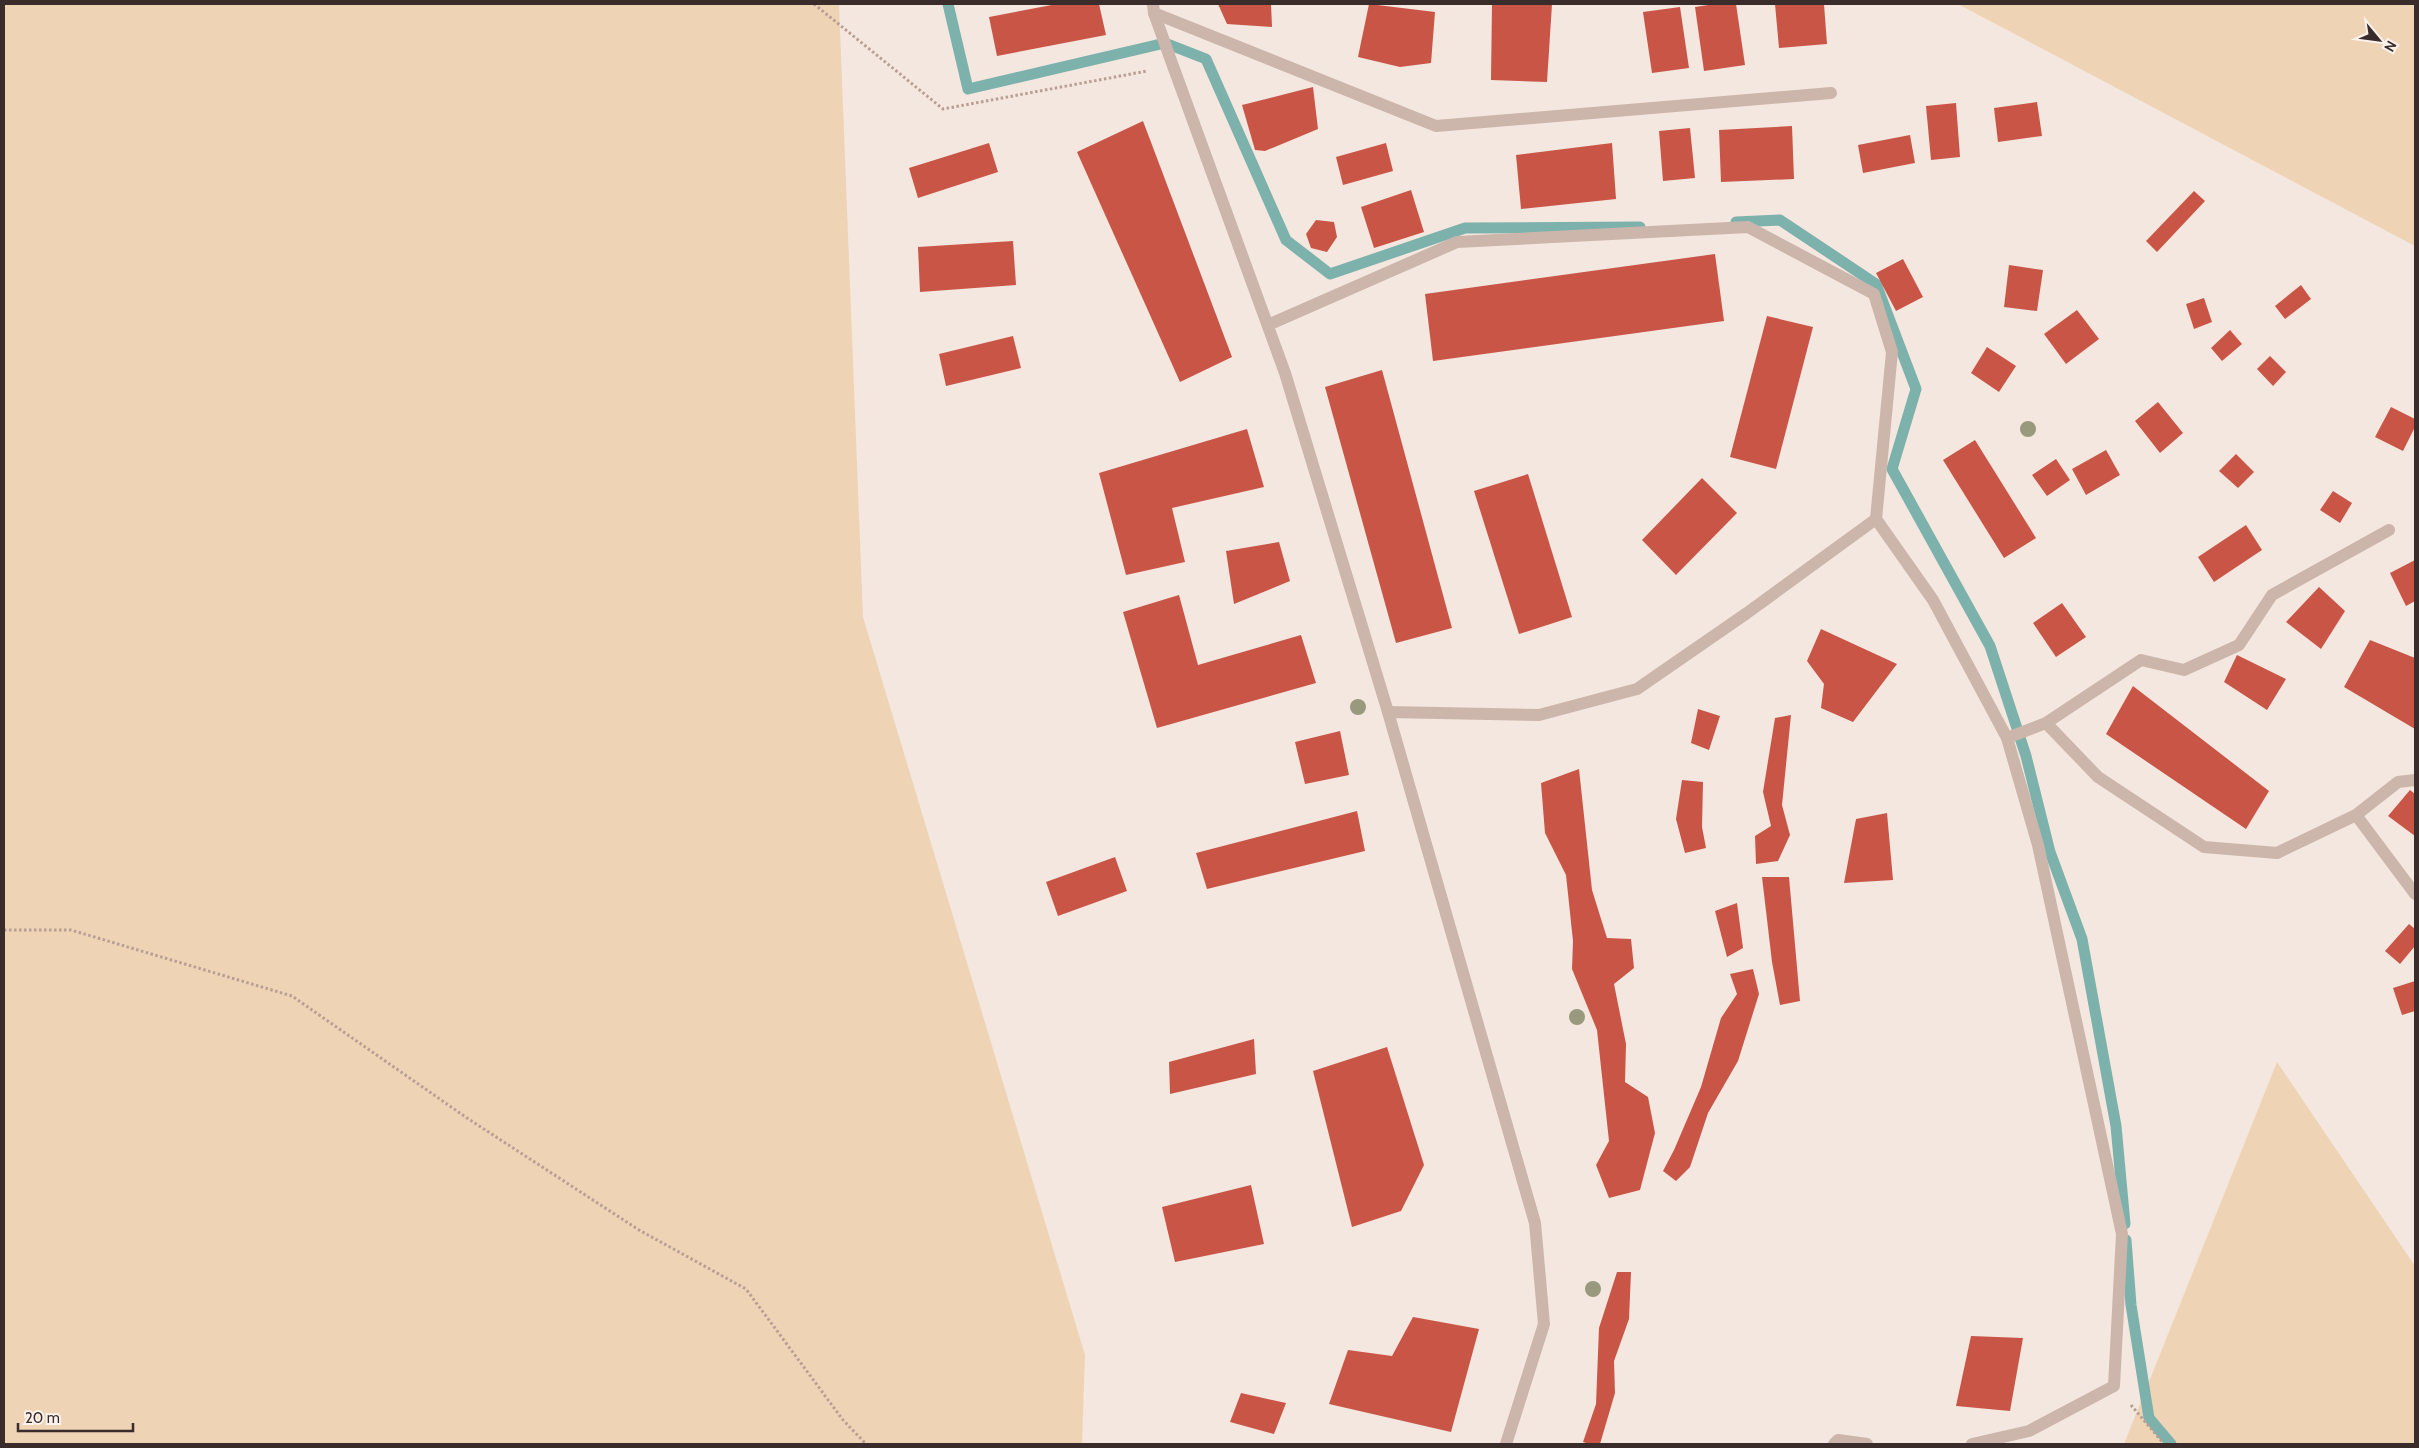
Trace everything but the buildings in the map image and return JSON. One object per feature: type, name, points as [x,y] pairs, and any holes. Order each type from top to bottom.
[{"type":"street","points":[[1154,9],[1172,66],[1285,373],[1388,712],[1535,1223],[1544,1324],[1506,1444]]},
{"type":"street","points":[[1154,9],[1436,126],[1831,93]]},
{"type":"street","points":[[1268,325],[1457,242],[1748,226],[1874,294],[1892,352],[1876,520],[1933,600],[2007,738],[2038,845],[2122,1234],[2114,1386],[2029,1431],[1972,1444]]},
{"type":"street","points":[[1388,712],[1539,715],[1637,689],[1876,520]]},
{"type":"street","points":[[2007,738],[2046,723],[2141,660],[2184,670],[2239,645],[2272,595],[2389,530]]},
{"type":"street","points":[[2046,723],[2098,777],[2204,847],[2277,854],[2356,815],[2398,782],[2415,780]]},
{"type":"street","points":[[2356,815],[2415,894]]},
{"type":"street","points":[[1834,1444],[1838,1440],[1867,1444]]},
{"type":"path","points":[[814,4],[943,110],[1172,66]]},
{"type":"path","points":[[4,930],[71,930],[292,996],[467,1118],[639,1230],[746,1289],[843,1420],[866,1444]]},
{"type":"path","points":[[2114,1386],[2164,1444]]},
{"type":"sand","points":[[4,4],[839,4],[863,617],[1085,1355],[1082,1444],[4,1444]]},
{"type":"sand","points":[[1958,4],[2415,4],[2415,246]]},
{"type":"sand","points":[[2277,1062],[2415,1266],[2415,1444],[2124,1444]]},
{"type":"waterway","points":[[948,4],[968,89],[1165,43],[1206,59],[1286,240],[1330,274],[1465,228],[1640,227]]},
{"type":"waterway","points":[[1736,222],[1780,220],[1876,284],[1916,389],[1892,469],[1990,646],[2026,756],[2050,852],[2082,939],[2116,1126],[2125,1224]]},
{"type":"waterway","points":[[2126,1240],[2131,1305],[2149,1418],[2171,1444]]}]
